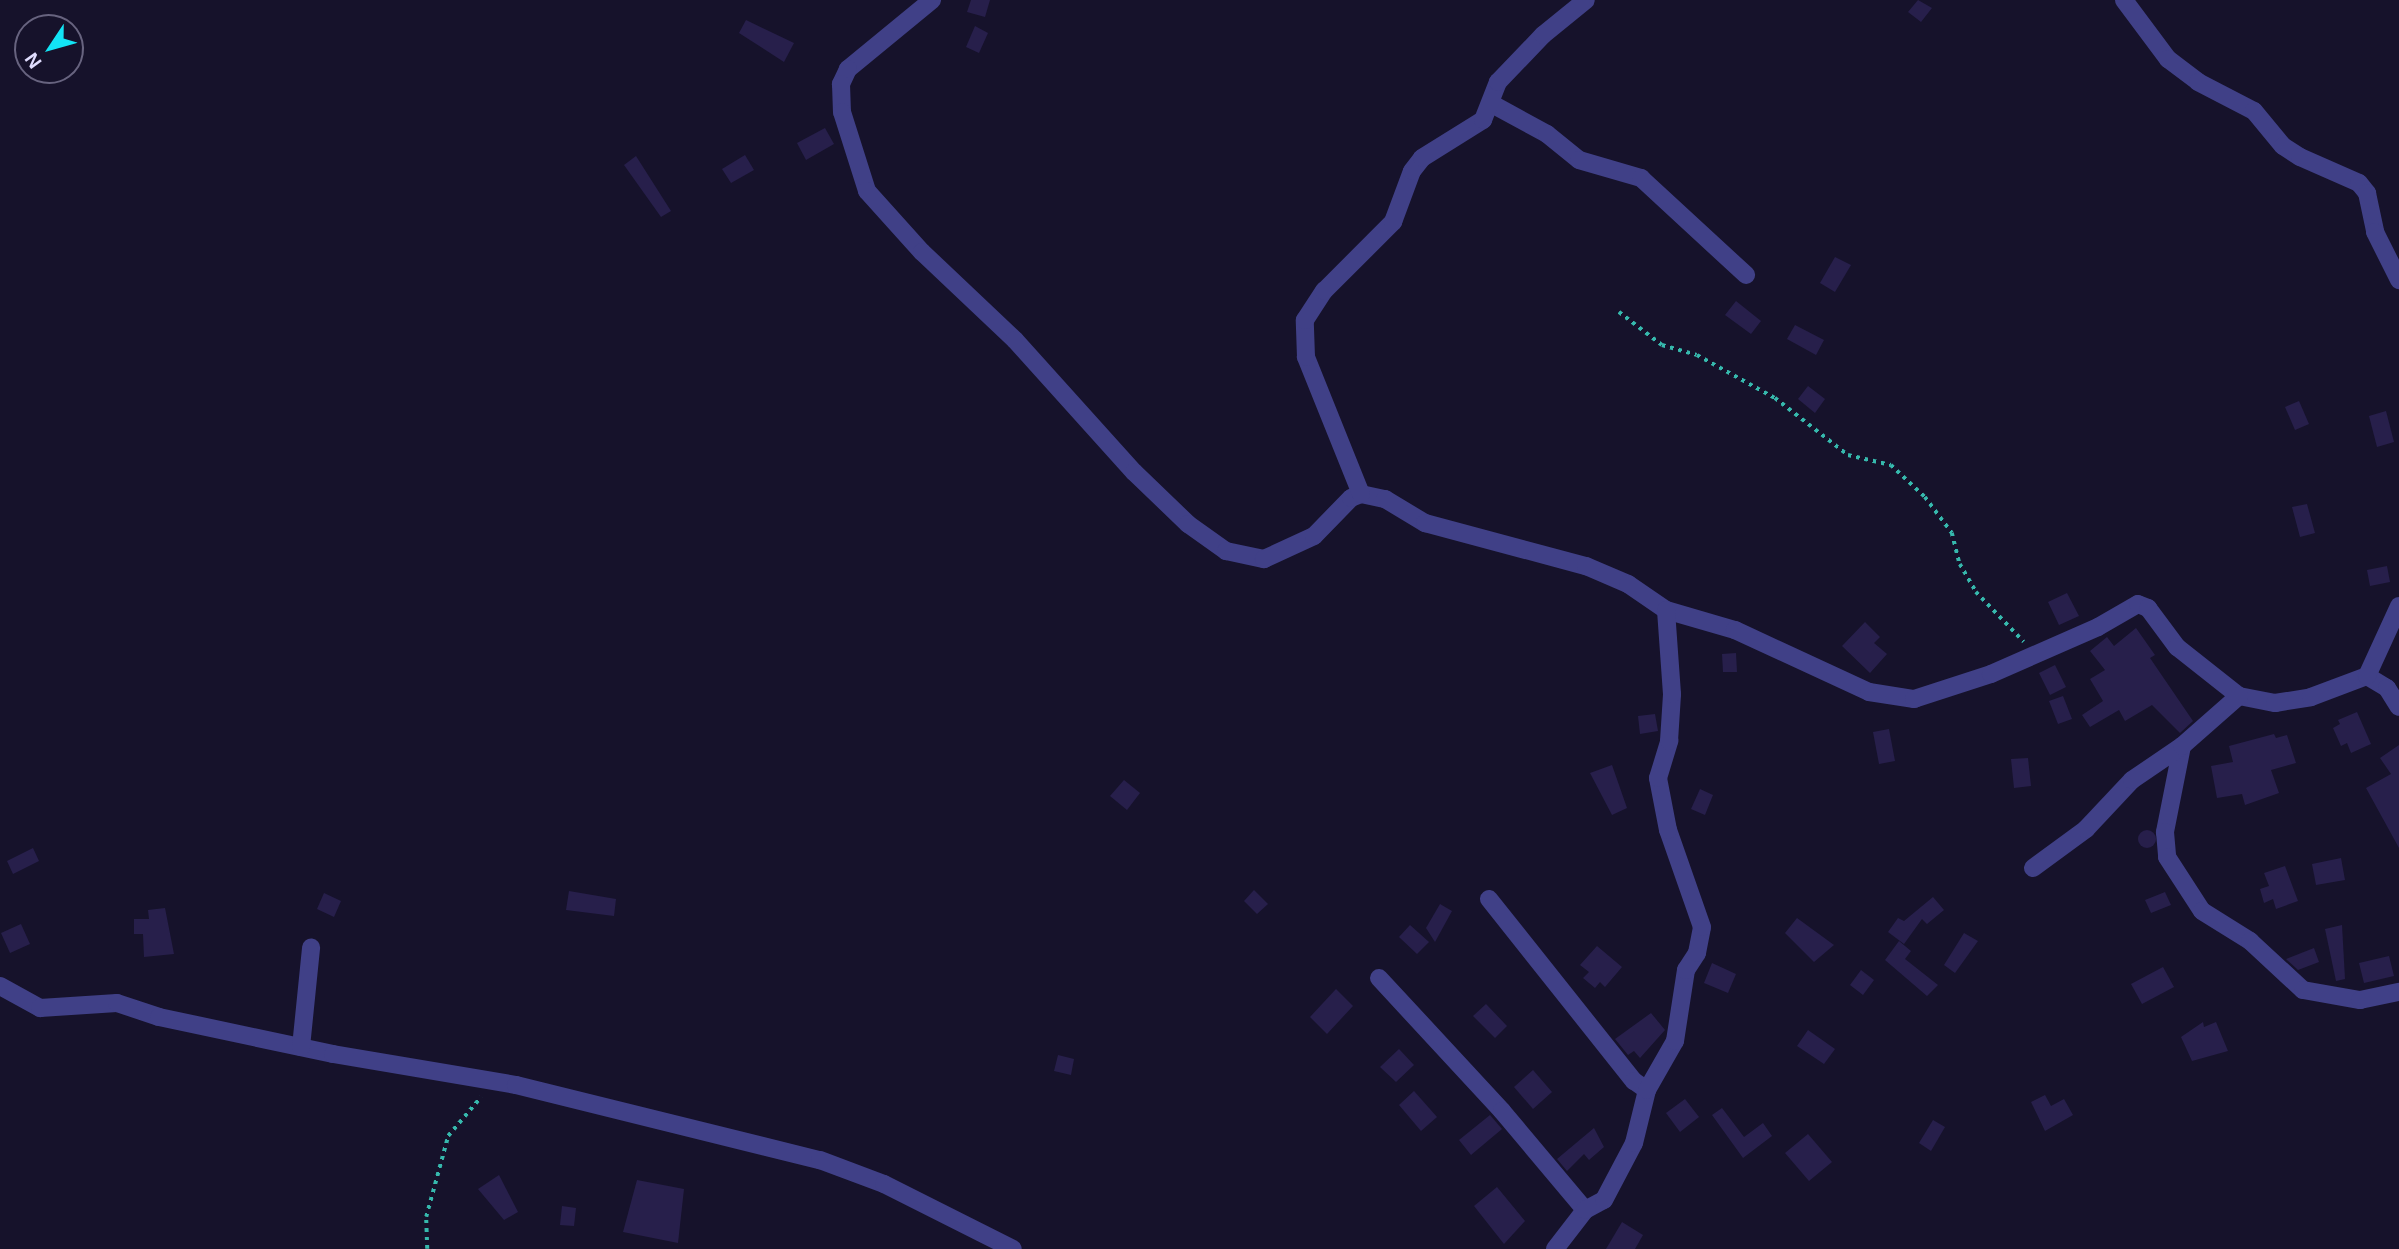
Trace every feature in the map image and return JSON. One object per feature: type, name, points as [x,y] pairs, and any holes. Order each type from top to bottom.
[{"type":"street","points":[[932,0],[848,69],[841,84],[842,112],[867,191],[922,252],[1014,340],[1134,472],[1188,524],[1226,551],[1264,559],[1314,536],[1351,498],[1361,494],[1385,499],[1425,523],[1586,566],[1629,584],[1666,610],[1735,630],[1869,692],[1914,699],[2039,655],[2138,604],[2148,608],[2178,647],[2239,696],[2275,703],[2311,697],[2367,676],[2399,606]]},
{"type":"street","points":[[1361,494],[1306,357],[1305,320],[1324,291],[1393,222],[1412,171],[1422,158],[1483,120],[1492,104],[1498,82],[1523,54],[1586,0]]},
{"type":"street","points":[[2124,0],[2168,59],[2198,82],[2253,111],[2283,146],[2359,183],[2367,194],[2375,232],[2399,280]]},
{"type":"street","points":[[1492,104],[1547,134],[1579,159],[1641,178],[1746,275]]},
{"type":"street","points":[[1555,1249],[1584,1210],[1604,1200],[1634,1143],[1647,1090],[1675,1041],[1686,970],[1697,953],[1702,927],[1668,830],[1658,778],[1670,741],[1672,694],[1666,610]]},
{"type":"street","points":[[2367,676],[2387,688],[2399,707]]},
{"type":"street","points":[[2034,868],[2086,829],[2132,780],[2182,746],[2239,696]]},
{"type":"street","points":[[2182,746],[2165,832],[2167,857],[2202,911],[2250,941],[2303,990],[2331,999],[2360,1000],[2399,992]]},
{"type":"street","points":[[1489,898],[1634,1080],[1647,1090]]},
{"type":"street","points":[[301,1047],[312,948]]},
{"type":"street","points":[[1380,978],[1502,1111],[1584,1210]]},
{"type":"street","points":[[0,986],[40,1008],[117,1003],[159,1017],[301,1047],[516,1085],[820,1160],[884,1184],[1013,1249]]},
{"type":"path","points":[[1619,312],[1662,345],[1697,355],[1775,398],[1848,455],[1891,465],[1925,498],[1952,533],[1960,564],[1976,592],[2000,621],[2039,655]]},
{"type":"path","points":[[427,1249],[426,1217],[448,1136],[485,1094]]},
{"type":"building","points":[[971,0],[990,0],[985,17],[967,12]]},
{"type":"building","points":[[1918,0],[1932,8],[1921,22],[1908,12]]},
{"type":"building","points":[[746,20],[794,43],[784,62],[739,33]]},
{"type":"building","points":[[975,26],[988,33],[979,53],[966,47]]},
{"type":"building","points":[[825,128],[834,144],[806,160],[797,143]]},
{"type":"building","points":[[745,155],[754,170],[731,183],[722,169]]},
{"type":"building","points":[[636,156],[671,211],[661,217],[624,165]]},
{"type":"building","points":[[1835,257],[1851,265],[1835,292],[1820,283]]},
{"type":"building","points":[[1736,301],[1761,321],[1751,334],[1725,315]]},
{"type":"building","points":[[1795,325],[1824,340],[1816,355],[1787,339]]},
{"type":"building","points":[[1808,386],[1825,399],[1815,413],[1798,399]]},
{"type":"building","points":[[2299,401],[2309,424],[2295,430],[2285,407]]},
{"type":"building","points":[[2386,411],[2394,442],[2377,447],[2369,416]]},
{"type":"building","points":[[2307,504],[2315,533],[2300,537],[2292,507]]},
{"type":"building","points":[[2387,566],[2390,582],[2370,586],[2367,570]]},
{"type":"building","points":[[2067,593],[2079,616],[2059,625],[2048,602]]},
{"type":"building","points":[[1865,622],[1880,637],[1874,643],[1887,654],[1870,673],[1842,646]]},
{"type":"building","points":[[2136,628],[2155,655],[2150,658],[2193,721],[2180,733],[2152,705],[2125,721],[2119,710],[2090,727],[2082,715],[2103,701],[2090,679],[2105,670],[2090,651],[2107,637],[2114,646]]},
{"type":"building","points":[[1736,653],[1737,672],[1723,672],[1722,654]]},
{"type":"building","points":[[2055,665],[2066,687],[2050,695],[2039,673]]},
{"type":"building","points":[[2063,696],[2072,719],[2058,724],[2049,701]]},
{"type":"building","points":[[2357,712],[2371,744],[2351,753],[2347,743],[2341,746],[2333,728],[2340,724],[2338,720]]},
{"type":"building","points":[[1655,714],[1658,731],[1640,734],[1638,716]]},
{"type":"building","points":[[1889,729],[1895,761],[1879,764],[1873,732]]},
{"type":"building","points":[[2274,734],[2276,738],[2287,735],[2296,763],[2271,770],[2279,793],[2245,805],[2242,794],[2217,798],[2211,766],[2233,762],[2229,746]]},
{"type":"building","points":[[2399,745],[2399,848],[2366,788],[2391,774],[2380,758]]},
{"type":"building","points":[[2028,758],[2031,786],[2014,788],[2011,759]]},
{"type":"building","points":[[1612,765],[1627,808],[1612,815],[1590,773]]},
{"type":"building","points":[[1124,780],[1140,793],[1127,810],[1110,796]]},
{"type":"building","points":[[1700,789],[1713,795],[1705,815],[1691,809]]},
{"type":"building","points":[[2143,830],[2151,830],[2156,839],[2154,846],[2143,848],[2138,843],[2138,835]]},
{"type":"building","points":[[33,848],[39,861],[13,874],[7,861]]},
{"type":"building","points":[[2341,858],[2345,880],[2316,885],[2312,864]]},
{"type":"building","points":[[2285,866],[2298,901],[2276,909],[2273,899],[2264,903],[2260,889],[2269,886],[2264,873]]},
{"type":"building","points":[[1254,890],[1268,904],[1257,914],[1244,901]]},
{"type":"building","points":[[569,891],[616,899],[614,916],[566,910]]},
{"type":"building","points":[[2165,892],[2171,905],[2151,913],[2145,900]]},
{"type":"building","points":[[324,893],[341,901],[334,917],[317,909]]},
{"type":"building","points":[[1933,897],[1944,910],[1927,924],[1922,919],[1904,944],[1888,932],[1898,918],[1904,921]]},
{"type":"building","points":[[1440,904],[1452,911],[1435,942],[1426,928]]},
{"type":"building","points":[[165,908],[174,954],[144,957],[143,934],[134,934],[134,919],[149,919],[148,910]]},
{"type":"building","points":[[1797,918],[1834,945],[1814,962],[1785,933]]},
{"type":"building","points":[[21,924],[30,944],[10,953],[1,933]]},
{"type":"building","points":[[1410,925],[1429,942],[1417,954],[1399,937]]},
{"type":"building","points":[[2342,925],[2345,979],[2336,981],[2325,929]]},
{"type":"building","points":[[1964,933],[1978,941],[1955,973],[1944,965]]},
{"type":"building","points":[[1899,941],[1911,951],[1905,959],[1938,985],[1927,996],[1885,960]]},
{"type":"building","points":[[1597,946],[1622,967],[1605,987],[1600,982],[1595,988],[1583,978],[1589,972],[1580,965]]},
{"type":"building","points":[[2314,948],[2319,962],[2298,970],[2286,959]]},
{"type":"building","points":[[2389,956],[2394,976],[2364,983],[2359,963]]},
{"type":"building","points":[[1712,963],[1736,974],[1728,993],[1704,983]]},
{"type":"building","points":[[2163,967],[2174,987],[2142,1004],[2131,984]]},
{"type":"building","points":[[1861,970],[1874,980],[1863,995],[1850,985]]},
{"type":"building","points":[[1336,989],[1353,1006],[1327,1034],[1310,1017]]},
{"type":"building","points":[[1486,1004],[1507,1026],[1495,1038],[1473,1016]]},
{"type":"building","points":[[1651,1013],[1665,1030],[1640,1058],[1634,1051],[1628,1055],[1615,1039]]},
{"type":"building","points":[[2203,1022],[2204,1027],[2216,1022],[2228,1051],[2192,1061],[2181,1037]]},
{"type":"building","points":[[1808,1030],[1835,1049],[1824,1064],[1797,1046]]},
{"type":"building","points":[[1399,1049],[1414,1065],[1396,1082],[1380,1067]]},
{"type":"building","points":[[1058,1055],[1074,1059],[1071,1075],[1054,1071]]},
{"type":"building","points":[[1533,1070],[1552,1092],[1533,1109],[1514,1087]]},
{"type":"building","points":[[1414,1091],[1437,1117],[1421,1131],[1399,1105]]},
{"type":"building","points":[[2045,1095],[2051,1106],[2064,1099],[2073,1115],[2045,1131],[2031,1102]]},
{"type":"building","points":[[1685,1099],[1699,1117],[1680,1132],[1666,1113]]},
{"type":"building","points":[[1722,1108],[1744,1137],[1763,1123],[1772,1136],[1743,1158],[1712,1115]]},
{"type":"building","points":[[1490,1115],[1502,1129],[1471,1155],[1459,1140]]},
{"type":"building","points":[[1933,1120],[1945,1127],[1931,1151],[1919,1143]]},
{"type":"building","points":[[1594,1128],[1604,1147],[1589,1160],[1584,1154],[1567,1171],[1557,1159]]},
{"type":"building","points":[[1808,1134],[1832,1162],[1809,1181],[1785,1153]]},
{"type":"building","points":[[499,1175],[518,1212],[504,1220],[478,1189]]},
{"type":"building","points":[[637,1180],[684,1189],[678,1243],[623,1232]]},
{"type":"building","points":[[1497,1187],[1525,1221],[1504,1244],[1474,1206]]},
{"type":"building","points":[[562,1206],[576,1208],[574,1226],[560,1225]]},
{"type":"building","points":[[1622,1222],[1643,1235],[1635,1249],[1606,1249]]}]
